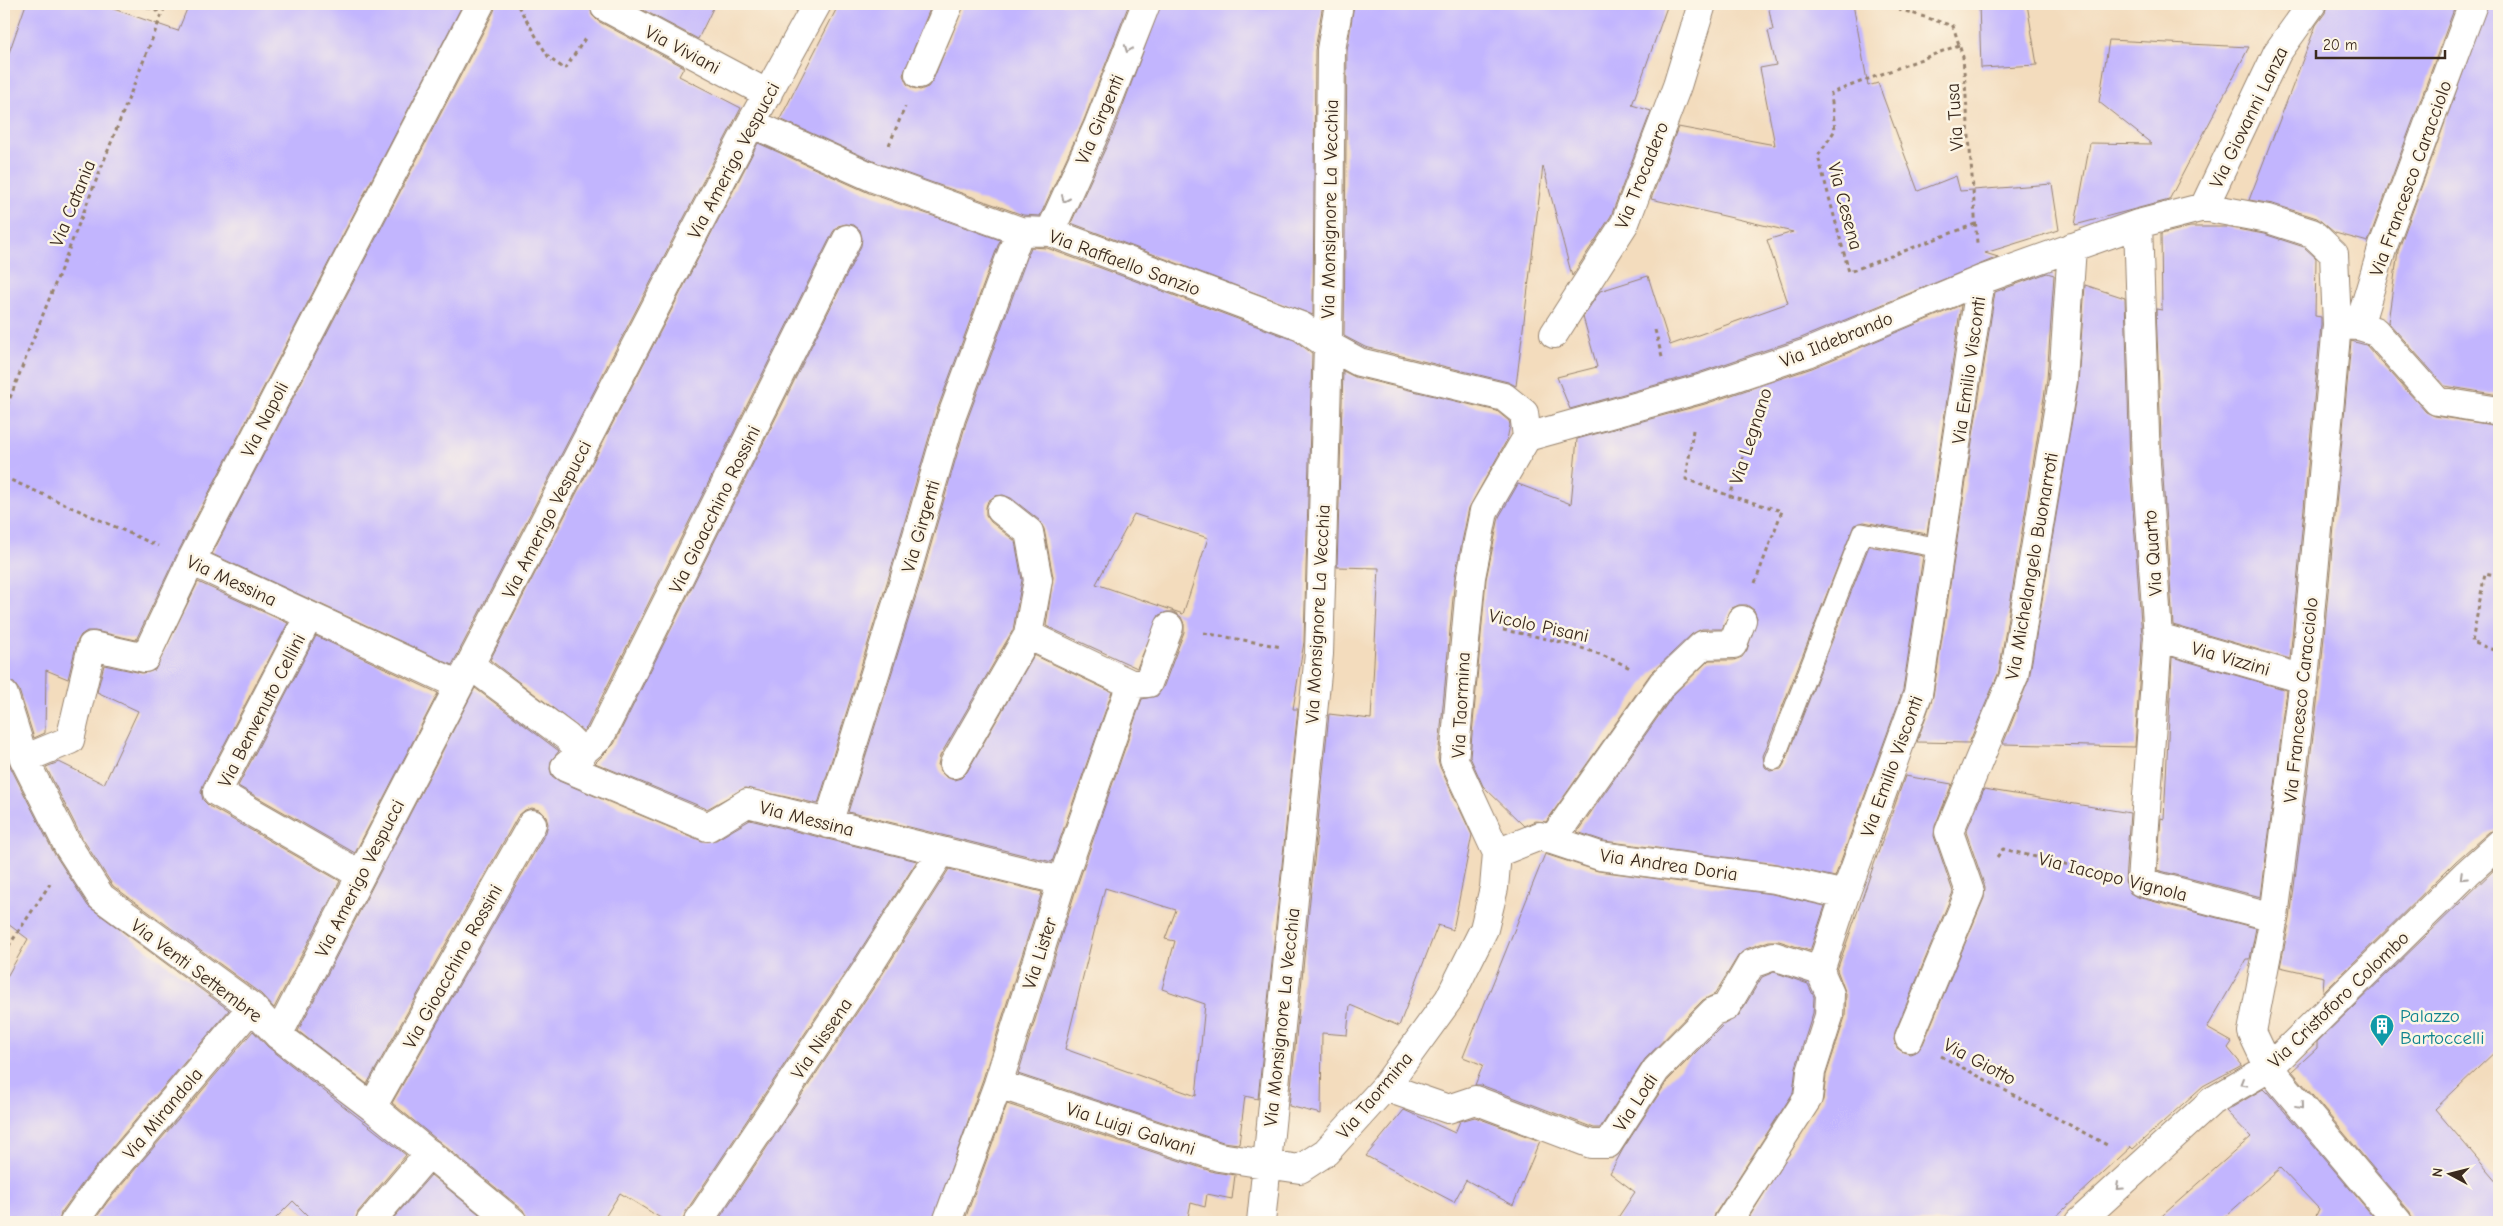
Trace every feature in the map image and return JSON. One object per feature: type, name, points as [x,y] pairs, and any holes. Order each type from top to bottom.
[{"type":"street","name":"Via Napoli","points":[[24,759],[70,740],[92,646],[145,658],[190,561],[480,4]]},
{"type":"street","name":"Via Amerigo Vespucci","points":[[278,1035],[751,123],[817,4]]},
{"type":"street","points":[[919,74],[949,4]]},
{"type":"street","name":"Via Girgenti","points":[[1050,232],[1098,126],[1146,4]]},
{"type":"street","name":"Via Monsignore La Vecchia","points":[[1261,1222],[1265,1165],[1319,654],[1328,345],[1331,50],[1339,4]]},
{"type":"street","name":"Via Trocadero","points":[[1554,334],[1625,223],[1677,86],[1702,4]]},
{"type":"street","name":"Via Giovanni Lanza","points":[[2204,207],[2277,53],[2312,4]]},
{"type":"street","name":"Via Francesco Caracciolo","points":[[2398,1222],[2269,1068],[2252,1032],[2274,917],[2348,325],[2383,246],[2473,4]]},
{"type":"street","name":"Via Viviani","points":[[605,7],[768,94]]},
{"type":"street","name":"Via Raffaello Sanzio","points":[[751,123],[874,178],[1020,231],[1050,232],[1301,326],[1328,345]]},
{"type":"street","points":[[2204,207],[2268,219],[2312,233],[2334,254],[2348,325],[2375,331],[2437,401],[2499,410]]},
{"type":"street","name":"Via Ildebrando","points":[[1527,437],[1700,389],[1807,353],[1980,280],[2138,224],[2204,207]]},
{"type":"street","name":"Via Quarto","points":[[2138,224],[2146,464],[2158,637],[2141,882]]},
{"type":"street","name":"Via Girgenti","points":[[828,824],[904,581],[951,418],[1020,231]]},
{"type":"street","name":"Via Gioacchino Rossini","points":[[574,760],[600,737],[847,239]]},
{"type":"street","name":"Via Michelangelo Buonarroti","points":[[1970,892],[1949,832],[2014,676],[2063,381],[2072,247]]},
{"type":"street","name":"Via Emilio Visconti","points":[[1820,971],[1845,895],[1918,694],[1980,280]]},
{"type":"street","points":[[1328,345],[1360,362],[1504,397],[1524,413],[1527,437]]},
{"type":"street","name":"Via Taormina","points":[[1265,1165],[1300,1169],[1326,1152],[1386,1086],[1449,999],[1484,929],[1494,888],[1496,853],[1454,760],[1465,624],[1471,576],[1484,511],[1527,437]]},
{"type":"street","points":[[954,764],[1028,635],[1038,580],[1029,532],[1001,510]]},
{"type":"street","name":"Via Messina","points":[[190,561],[309,616],[465,675],[566,737],[574,760],[708,827],[747,803],[1062,881]]},
{"type":"street","name":"Via Benvenuto Cellini","points":[[309,616],[217,792],[361,875]]},
{"type":"street","points":[[1552,840],[1662,684],[1703,645],[1732,644],[1742,620]]},
{"type":"street","points":[[1028,635],[1131,684],[1148,683],[1169,627]]},
{"type":"street","name":"Via Vizzini","points":[[2158,637],[2304,679]]},
{"type":"street","name":"Via Lister","points":[[946,1222],[998,1084],[1062,881],[1131,684]]},
{"type":"street","name":"Via Venti Settembre","points":[[4,695],[24,759],[80,864],[101,897],[252,1007],[278,1035],[372,1107],[513,1222]]},
{"type":"street","name":"Via Gioacchino Rossini","points":[[372,1107],[532,824]]},
{"type":"street","name":"Via Andrea Doria","points":[[1496,853],[1540,836],[1600,856],[1775,879],[1845,895]]},
{"type":"street","name":"Via Cristoforo Colombo","points":[[2079,1222],[2212,1101],[2269,1068],[2466,873],[2499,845]]},
{"type":"street","name":"Via Nissena","points":[[698,1222],[867,969],[941,852]]},
{"type":"street","name":"Via Iacopo Vignola","points":[[2141,882],[2274,917]]},
{"type":"street","points":[[1909,1038],[1970,892]]},
{"type":"street","name":"Via Lodi","points":[[1386,1086],[1448,1109],[1475,1100],[1591,1144],[1608,1144],[1656,1070],[1714,1011],[1726,1006],[1751,964],[1774,956],[1820,971]]},
{"type":"street","points":[[1728,1222],[1808,1098],[1811,1072],[1829,1016],[1830,994],[1820,971]]},
{"type":"street","name":"Via Mirandola","points":[[74,1222],[96,1191],[252,1007]]},
{"type":"street","name":"Via Luigi Galvani","points":[[998,1084],[1219,1157],[1265,1165]]},
{"type":"street","points":[[370,1222],[429,1153]]},
{"type":"lane","points":[[1774,760],[1862,533],[1940,548]]},
{"type":"path","points":[[140,4],[162,13]]},
{"type":"path","name":"Via Catania","points":[[4,413],[166,4]]},
{"type":"path","points":[[516,4],[549,58],[565,70],[605,7]]},
{"type":"path","name":"Via Tusa","points":[[1883,4],[1953,26],[1963,57],[1980,280]]},
{"type":"path","name":"Via Cesena","points":[[1959,45],[1831,93],[1835,130],[1818,156],[1849,272],[1975,224]]},
{"type":"path","points":[[874,178],[919,74]]},
{"type":"path","name":"Via Legnano","points":[[1754,583],[1782,511],[1730,496],[1774,364]]},
{"type":"path","points":[[1689,455],[1686,479],[1730,496]]},
{"type":"path","name":"Via Messina","points":[[4,477],[190,561]]},
{"type":"path","points":[[2499,576],[2485,573],[2472,642],[2499,652]]},
{"type":"path","name":"Vicolo Pisani","points":[[1465,624],[1540,637],[1606,655]]},
{"type":"path","points":[[1169,627],[1319,654]]},
{"type":"path","name":"Via Iacopo Vignola","points":[[1970,892],[2003,849],[2141,882]]},
{"type":"path","points":[[4,953],[50,884],[80,864]]},
{"type":"path","name":"Via Giotto","points":[[1909,1038],[2143,1164]]},
{"type":"building","points":[[26,4],[99,4],[178,31],[189,4],[463,4],[177,554],[136,640],[95,631],[87,631],[81,635],[77,642],[68,679],[46,670],[45,733],[34,738],[19,690],[14,683],[4,680],[4,67]]},
{"type":"building","points":[[496,4],[590,4],[592,15],[598,21],[684,67],[679,76],[741,108],[452,665],[212,554]]},
{"type":"building","points":[[632,4],[715,4],[698,39]]},
{"type":"building","points":[[839,4],[932,4],[903,75],[907,84],[920,90],[928,87],[933,80],[964,4],[1129,4],[1084,120],[1040,216],[1023,215],[880,164],[780,119]]},
{"type":"building","points":[[1161,4],[1323,4],[1315,50],[1313,315],[1071,223],[1113,132]]},
{"type":"building","points":[[1354,4],[1668,4],[1632,105],[1651,111],[1611,216],[1572,276],[1543,166],[1516,386],[1508,382],[1365,347],[1344,336],[1347,51]]},
{"type":"building","points":[[1768,4],[1853,4],[1868,86],[1878,83],[1918,191],[1956,176],[1960,191],[2052,184],[2059,230],[1985,253],[1998,257],[1801,338],[1695,374],[1570,409],[1557,377],[1597,367],[1583,317],[1600,291],[1648,276],[1670,345],[1788,303],[1767,240],[1793,232],[1651,199],[1678,127],[1775,145],[1760,68],[1776,65],[1768,31],[1773,30]]},
{"type":"building","points":[[1979,4],[2027,4],[2037,65],[1981,68]]},
{"type":"building","points":[[2327,4],[2456,4],[2368,242],[2335,233],[2317,218],[2273,204],[2249,200],[2316,25],[2325,13]]},
{"type":"building","points":[[2488,4],[2499,4],[2499,395],[2445,386],[2388,322],[2398,251]]},
{"type":"building","points":[[2109,40],[2249,47],[2169,200],[2075,225],[2090,143],[2152,144],[2099,102]]},
{"type":"building","points":[[758,143],[869,193],[1000,240],[936,413],[889,576],[818,804],[745,788],[707,809],[595,763],[614,744],[861,246],[860,230],[854,225],[838,226],[833,232],[587,727],[583,731],[490,660]]},
{"type":"building","points":[[2190,227],[2226,227],[2264,234],[2304,247],[2316,258],[2315,316],[2321,317],[2321,325],[2290,659],[2173,625],[2162,463],[2156,309],[2162,310],[2161,234]]},
{"type":"building","points":[[1031,247],[1047,248],[1294,340],[1312,353],[1304,642],[1293,709],[1298,709],[1258,1099],[1245,1096],[1239,1144],[1223,1142],[1018,1074],[1077,886],[1142,699],[1157,696],[1163,688],[1184,632],[1184,624],[1181,617],[1174,612],[1159,615],[1137,668],[1046,626],[1053,577],[1044,529],[1039,520],[1011,498],[1003,495],[995,496],[988,501],[986,515],[991,522],[1015,541],[1022,580],[1013,630],[940,756],[938,765],[940,771],[946,777],[954,780],[961,778],[967,772],[1034,655],[1112,692],[1052,862],[848,812],[919,586],[966,423]],"holes":[[[1134,514],[1208,538],[1183,614],[1096,584]],[[1105,888],[1176,910],[1165,939],[1175,941],[1162,989],[1205,1004],[1196,1096],[1065,1049]]]},
{"type":"building","points":[[2047,273],[2054,275],[2047,379],[1999,672],[1969,743],[1917,742],[1933,696],[1995,292]]},
{"type":"building","points":[[2085,285],[2125,298],[2130,465],[2142,637],[2135,747],[2003,744],[2029,679],[2078,383]]},
{"type":"building","points":[[1961,305],[1927,534],[1864,522],[1854,525],[1763,756],[1765,767],[1770,771],[1781,769],[1784,764],[1869,546],[1923,556],[1903,690],[1835,877],[1777,864],[1604,841],[1577,832],[1674,694],[1709,660],[1734,660],[1742,657],[1747,650],[1757,618],[1754,610],[1747,605],[1739,605],[1732,608],[1722,629],[1702,629],[1692,634],[1651,673],[1546,822],[1535,821],[1524,826],[1483,786],[1470,757],[1486,579],[1499,517],[1518,484],[1571,504],[1577,439],[1705,404],[1812,368]]},
{"type":"building","points":[[2351,341],[2366,345],[2426,412],[2435,416],[2499,426],[2499,829],[2489,832],[2456,861],[2323,993],[2324,977],[2280,967],[2290,919],[2320,680]]},
{"type":"building","points":[[1343,371],[1355,377],[1497,411],[1509,421],[1510,425],[1507,440],[1469,508],[1455,576],[1438,759],[1472,835],[1453,930],[1438,925],[1399,1026],[1350,1005],[1347,1035],[1322,1033],[1321,1114],[1289,1106],[1329,714],[1371,719],[1379,568],[1337,567]]},
{"type":"building","points":[[198,582],[288,623],[203,785],[201,792],[203,800],[209,806],[340,881],[274,1008],[261,994],[113,886],[82,838],[46,767],[59,762],[104,784],[138,711],[97,692],[104,665],[142,673],[155,670]]},
{"type":"building","points":[[316,636],[438,693],[355,853],[238,786]]},
{"type":"building","points":[[2172,657],[2287,690],[2261,897],[2157,870],[2161,818],[2164,819]]},
{"type":"building","points":[[475,688],[559,751],[551,761],[550,769],[552,776],[559,781],[702,841],[716,840],[750,820],[917,861],[854,960],[685,1213],[683,1222],[667,1222],[620,1193],[602,1222],[528,1222],[523,1210],[392,1103],[546,832],[548,824],[546,817],[539,810],[532,808],[525,810],[518,816],[367,1084],[298,1031]]},
{"type":"building","points":[[4,747],[10,766],[54,853],[88,906],[229,1010],[84,1181],[61,1213],[59,1222],[4,1222],[4,982],[28,939],[4,921]]},
{"type":"building","points":[[1905,776],[1952,784],[1935,826],[1934,836],[1953,892],[1895,1032],[1894,1040],[1897,1048],[1910,1054],[1918,1051],[1923,1044],[1984,898],[1985,887],[1966,832],[1984,789],[2130,813],[2125,881],[2130,893],[2137,897],[2256,928],[2250,959],[2247,959],[2207,1028],[2232,1042],[2228,1048],[2242,1065],[2203,1086],[2133,1149],[2131,1147],[2050,1222],[1746,1222],[1823,1100],[1826,1075],[1845,1017],[1846,994],[1837,970]]},
{"type":"building","points":[[1545,854],[1598,871],[1772,894],[1825,906],[1810,951],[1779,941],[1769,941],[1746,949],[1738,956],[1715,994],[1703,1000],[1645,1059],[1600,1128],[1594,1128],[1481,1085],[1475,1085],[1483,1065],[1463,1057]]},
{"type":"building","points":[[2499,865],[2499,1048],[2435,1109],[2499,1184],[2499,1222],[2413,1222],[2410,1212],[2292,1071],[2317,1048],[2317,1042]]},
{"type":"building","points":[[949,869],[1042,892],[983,1079],[932,1222],[717,1222],[880,978]]},
{"type":"building","points":[[1774,972],[1808,984],[1814,997],[1813,1013],[1796,1067],[1793,1093],[1715,1214],[1713,1222],[1615,1222],[1635,1192],[1610,1173],[1623,1149],[1668,1080],[1723,1025],[1739,1015],[1762,977]]},
{"type":"building","points":[[253,1031],[268,1047],[406,1155],[358,1212],[355,1222],[314,1222],[293,1201],[272,1222],[93,1222],[108,1201]]},
{"type":"building","points":[[2263,1089],[2268,1092],[2378,1222],[2313,1222],[2319,1209],[2280,1168],[2219,1222],[2155,1222],[2251,1137],[2226,1111]]},
{"type":"building","points":[[1007,1104],[1214,1172],[1235,1175],[1232,1199],[1207,1194],[1205,1207],[1191,1203],[1187,1222],[964,1222]]},
{"type":"building","points":[[1404,1110],[1455,1133],[1460,1121],[1475,1117],[1540,1141],[1513,1205],[1466,1180],[1454,1202],[1366,1156]]},
{"type":"building","points":[[431,1175],[489,1222],[390,1222]]},
{"type":"place","name":"Palazzo Bartoccelli","points":[[2382,1047]]}]
